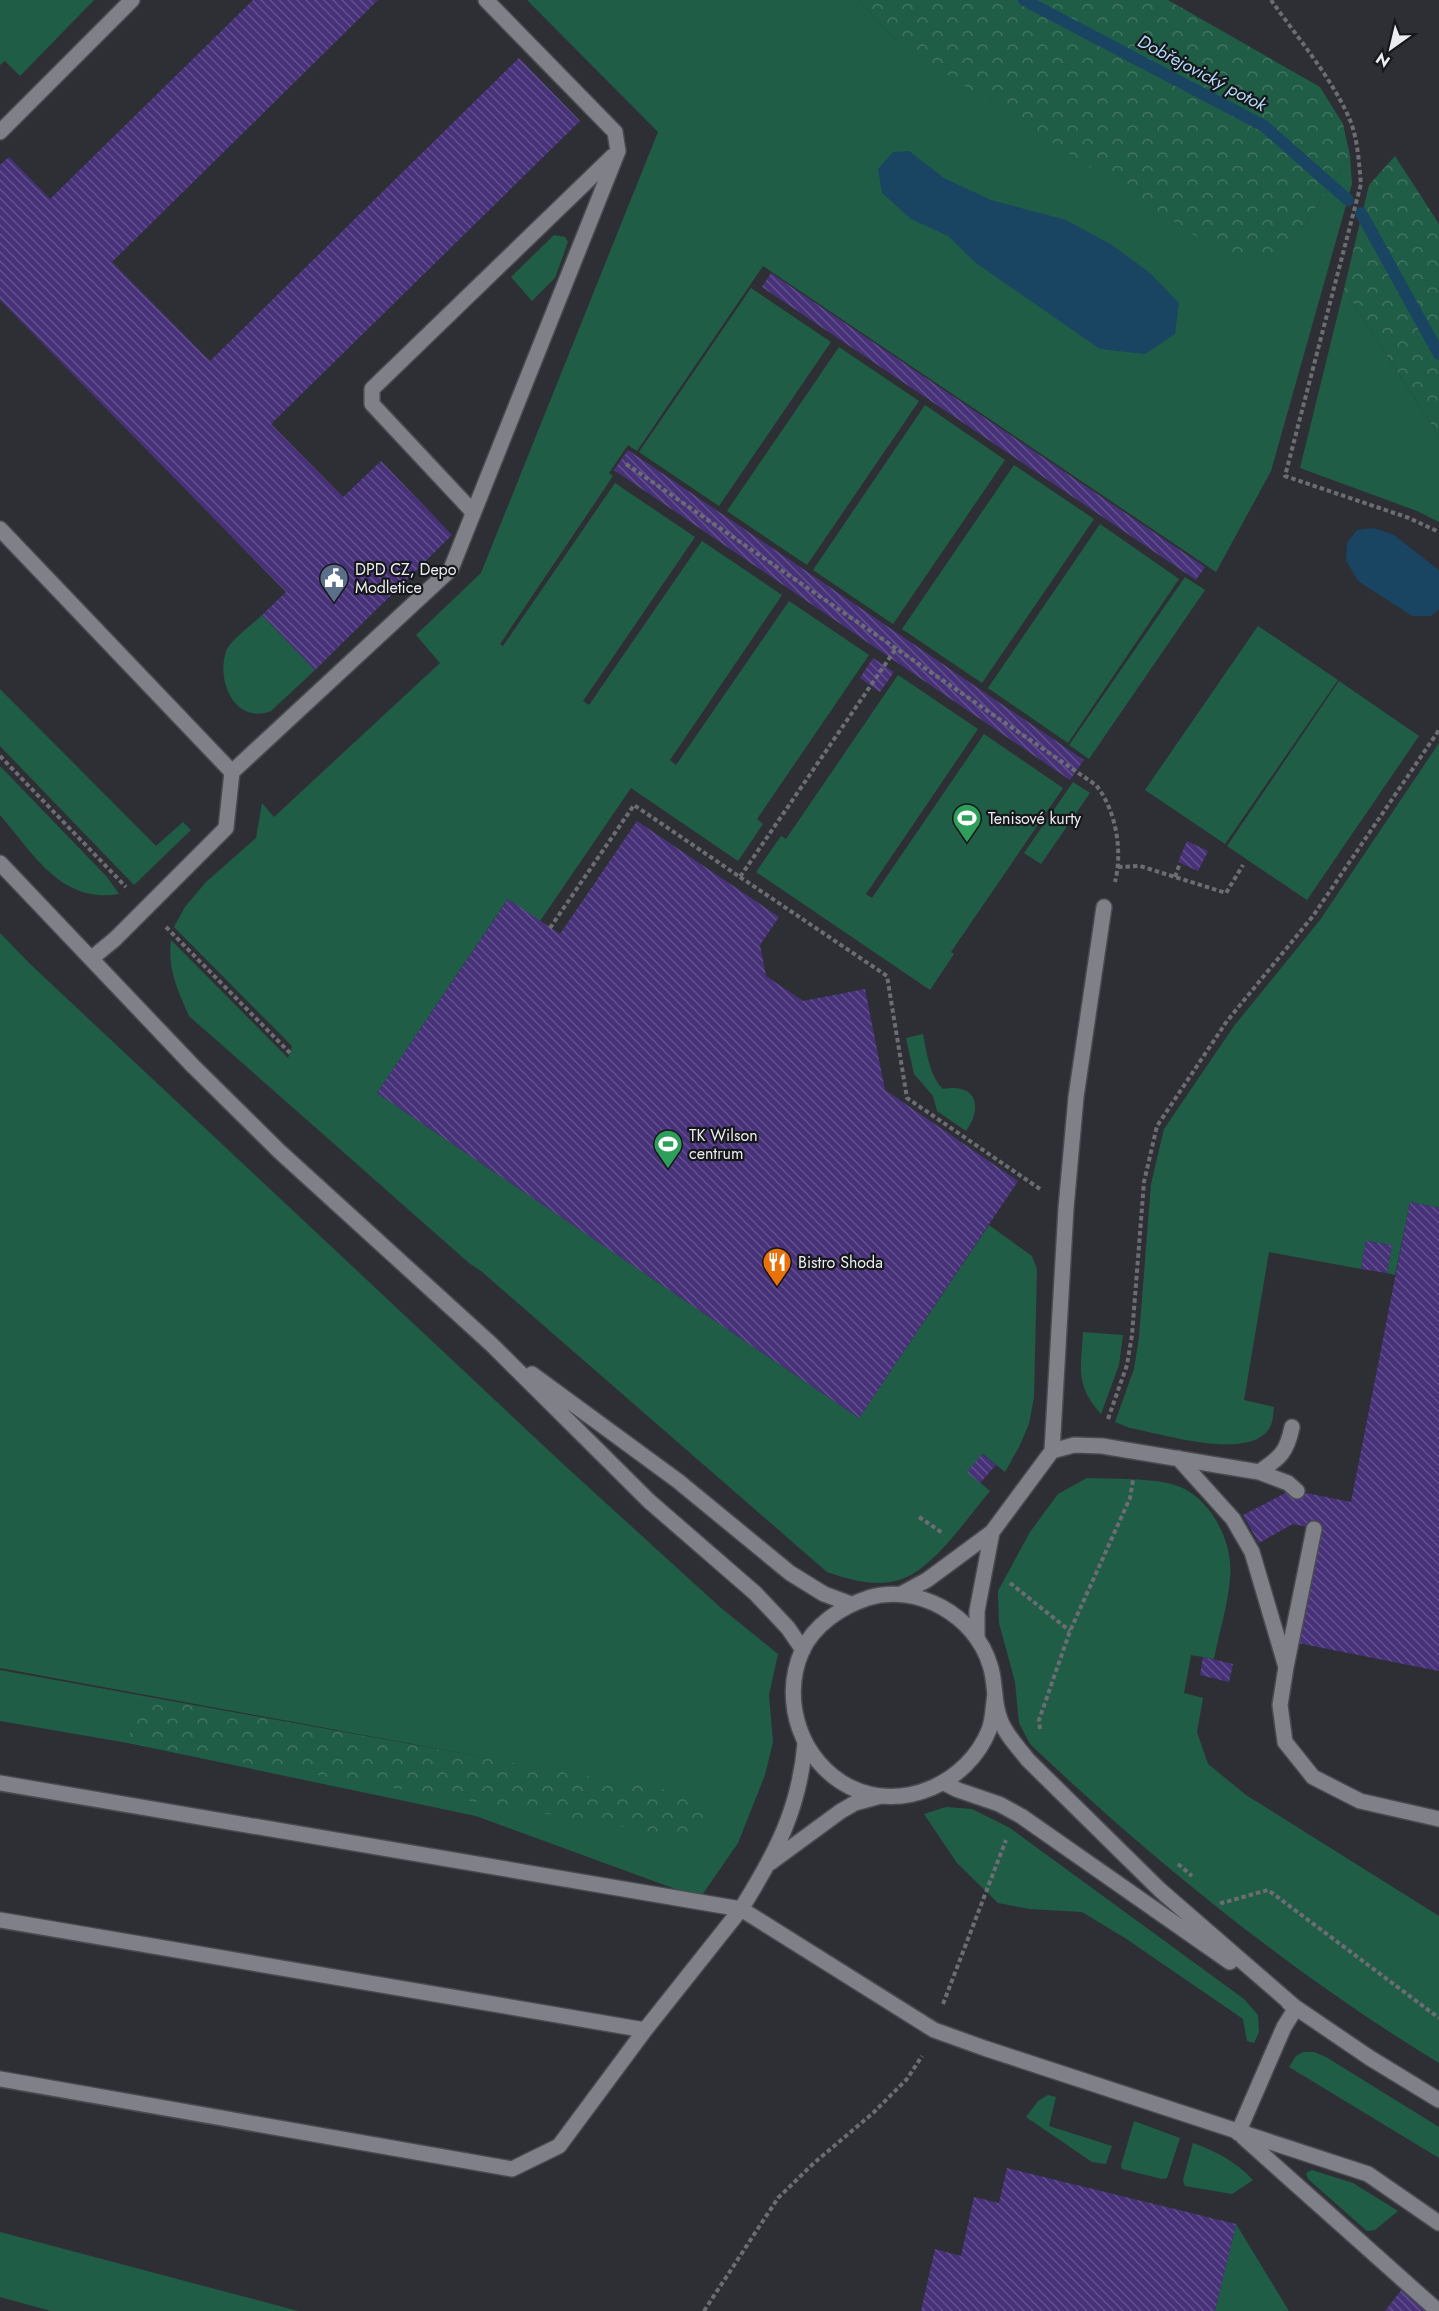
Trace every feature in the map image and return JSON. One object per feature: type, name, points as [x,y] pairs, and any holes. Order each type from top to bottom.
[{"type":"main road","points":[[0,132],[132,0]]},
{"type":"main road","points":[[92,958],[115,939],[226,828],[232,772],[451,569],[618,152],[615,132],[486,0]]},
{"type":"main road","points":[[473,512],[372,404],[372,389],[618,152]]},
{"type":"main road","points":[[0,529],[232,772]]},
{"type":"main road","points":[[0,863],[193,1066],[279,1151],[491,1344],[649,1501],[755,1593],[788,1628],[803,1650]]},
{"type":"main road","points":[[901,1594],[927,1580],[992,1533],[1052,1451],[1066,1208],[1076,1097],[1104,907]]},
{"type":"main road","points":[[491,1344],[678,1481],[790,1572],[824,1594],[851,1604]]},
{"type":"main road","points":[[1259,1472],[1274,1462],[1288,1445],[1292,1427]]},
{"type":"main road","points":[[1052,1451],[1074,1445],[1102,1446],[1178,1458],[1259,1472],[1288,1483],[1297,1491]]},
{"type":"main road","points":[[1178,1458],[1233,1520],[1252,1552],[1286,1667]]},
{"type":"main road","points":[[1314,1529],[1280,1705],[1284,1742],[1313,1777],[1360,1801],[1439,1819]]},
{"type":"main road","points":[[977,1638],[977,1611],[992,1533]]},
{"type":"main road","points":[[881,1796],[850,1787],[824,1769],[805,1744],[794,1714],[793,1682],[803,1650],[823,1623],[851,1604],[875,1596],[901,1594],[923,1599],[944,1608],[962,1621],[977,1638],[990,1665],[999,1718],[1009,1736],[1049,1783],[1160,1890],[1296,2008]]},
{"type":"main road","points":[[770,1863],[855,1803],[881,1796],[914,1794],[944,1783],[971,1761],[985,1737],[989,1729],[995,1694]]},
{"type":"main road","points":[[0,2079],[512,2169],[559,2146],[645,2030],[741,1909],[770,1863],[795,1803],[802,1776],[805,1744]]},
{"type":"main road","points":[[0,1783],[741,1909],[934,2030],[1368,2174],[1439,2223]]},
{"type":"main road","points":[[944,1783],[999,1803],[1021,1816],[1296,2008],[1370,2058],[1439,2100]]},
{"type":"main road","points":[[0,1920],[645,2030]]},
{"type":"main road","points":[[1239,2133],[1284,2027],[1296,2008]]},
{"type":"main road","points":[[1239,2133],[1438,2311]]},
{"type":"path","points":[[1270,0],[1326,79],[1350,121],[1358,154],[1361,184],[1285,476],[1409,518],[1439,532]]},
{"type":"path","points":[[626,464],[1096,785],[1104,795],[1110,809],[1116,833],[1118,867],[1112,891],[1104,907]]},
{"type":"path","points":[[740,877],[897,647]]},
{"type":"path","points":[[1040,1731],[1039,1719],[1070,1631],[1131,1498],[1134,1480],[1102,1446],[1108,1418],[1127,1365],[1131,1342],[1143,1182],[1157,1126],[1227,1021],[1313,916],[1439,730]]},
{"type":"path","points":[[550,928],[634,805],[887,976],[907,1098],[1066,1208]]},
{"type":"path","points":[[1175,877],[1180,863]]},
{"type":"path","points":[[1118,867],[1140,866],[1227,893],[1243,865]]},
{"type":"path","points":[[704,2311],[778,2198],[814,2163],[873,2113],[907,2079],[920,2059],[934,2030],[1007,1837]]},
{"type":"path","points":[[1170,1857],[1196,1880]]},
{"type":"path","points":[[1214,1895],[1222,1903],[1268,1890],[1439,2018]]},
{"type":"green space","points":[[0,0],[94,0],[20,76],[5,61],[0,65]]},
{"type":"green space","points":[[527,0],[859,0],[897,42],[1302,228],[1350,156],[1352,184],[1271,471],[1216,572],[763,266],[637,451],[628,445],[609,473],[613,476],[500,644],[503,646],[615,483],[695,537],[583,701],[589,705],[702,541],[782,595],[670,760],[676,765],[789,601],[869,655],[757,819],[763,824],[738,861],[631,788],[540,921],[507,900],[377,1093],[859,1418],[989,1225],[1032,1256],[1037,1269],[1034,1397],[1029,1424],[1005,1472],[983,1454],[968,1472],[990,1491],[937,1555],[912,1574],[899,1580],[872,1583],[827,1572],[469,1263],[189,1016],[172,970],[171,940],[288,1058],[292,1046],[174,927],[185,907],[206,882],[256,838],[262,803],[274,817],[440,663],[416,635],[481,573],[658,132]]},
{"type":"green space","points":[[859,0],[1168,0],[1320,87],[1343,124],[1350,156],[1302,228],[1271,259],[1230,258],[897,42]]},
{"type":"green space","points":[[1395,156],[1439,224],[1439,436],[1344,289],[1369,185]]},
{"type":"green space","points":[[554,235],[565,237],[568,242],[555,278],[532,301],[511,277]]},
{"type":"green space","points":[[751,288],[831,342],[719,506],[639,452]]},
{"type":"green space","points":[[1344,289],[1439,436],[1439,522],[1417,511],[1300,468]]},
{"type":"green space","points":[[839,347],[919,401],[807,565],[727,511]]},
{"type":"green space","points":[[925,405],[1005,460],[893,624],[813,570]]},
{"type":"green space","points":[[1014,465],[1094,519],[982,683],[902,629]]},
{"type":"green space","points":[[1100,524],[1179,579],[1068,743],[988,688]]},
{"type":"green space","points":[[1185,577],[1205,590],[1089,759],[1069,745]]},
{"type":"green space","points":[[262,615],[315,670],[271,711],[258,714],[247,712],[231,698],[226,687],[224,663],[231,643]]},
{"type":"green space","points":[[1258,626],[1338,680],[1225,844],[1145,790]]},
{"type":"green space","points":[[898,675],[978,729],[866,894],[872,898],[984,734],[1063,788],[951,952],[954,954],[930,990],[756,872],[781,836],[786,839]]},
{"type":"green space","points":[[1339,681],[1419,736],[1307,900],[1227,846]]},
{"type":"green space","points":[[0,689],[156,846],[183,822],[191,830],[134,885],[0,746]]},
{"type":"green space","points":[[1439,743],[1439,1208],[1410,1202],[1395,1275],[1387,1273],[1392,1245],[1366,1241],[1361,1269],[1269,1252],[1244,1400],[1274,1407],[1269,1429],[1258,1438],[1243,1443],[1204,1443],[1130,1428],[1115,1422],[1134,1369],[1139,1337],[1151,1184],[1164,1129],[1234,1026],[1320,920]]},
{"type":"green space","points":[[0,766],[107,877],[119,894],[99,895],[81,891],[65,883],[37,859],[0,815]]},
{"type":"green space","points":[[1073,782],[1090,793],[1041,864],[1024,853]]},
{"type":"green space","points":[[0,933],[29,963],[563,1464],[721,1608],[778,1654],[769,1695],[773,1742],[765,1775],[738,1843],[700,1898],[476,1816],[128,1743],[0,1721],[0,1670],[499,1760],[0,1668]]},
{"type":"green space","points":[[923,1034],[929,1063],[938,1083],[943,1089],[954,1088],[970,1093],[974,1099],[974,1113],[966,1131],[937,1111],[933,1096],[914,1074],[906,1038]]},
{"type":"green space","points":[[1083,1332],[1123,1335],[1119,1365],[1101,1414],[1083,1385],[1081,1367]]},
{"type":"green space","points":[[1087,1478],[1144,1480],[1175,1485],[1199,1499],[1217,1522],[1224,1536],[1230,1564],[1225,1609],[1214,1659],[1191,1655],[1184,1693],[1203,1698],[1197,1732],[1208,1764],[1246,1795],[1439,1916],[1439,2063],[1331,1992],[1226,1914],[1125,1831],[1030,1744],[1019,1723],[1015,1682],[999,1623],[998,1591],[1030,1532],[1058,1494]]},
{"type":"green space","points":[[137,1696],[699,1796],[711,1821],[695,1839],[128,1743]]},
{"type":"green space","points":[[946,1807],[972,1809],[1010,1828],[1244,1999],[1258,2015],[1259,2032],[1254,2043],[1247,2041],[1243,2019],[1125,1938],[1082,1912],[1030,1909],[998,1903],[957,1863],[924,1814]]},
{"type":"green space","points":[[1303,2052],[1314,2052],[1326,2057],[1439,2127],[1439,2158],[1289,2067],[1296,2056]]},
{"type":"green space","points":[[1048,2095],[1056,2097],[1049,2126],[1112,2146],[1106,2164],[1092,2162],[1026,2117],[1038,2101]]},
{"type":"green space","points":[[1134,2121],[1180,2138],[1167,2178],[1162,2179],[1122,2169]]},
{"type":"green space","points":[[1193,2143],[1225,2158],[1253,2180],[1232,2194],[1185,2186],[1183,2180]]},
{"type":"green space","points":[[1312,2170],[1353,2183],[1398,2211],[1375,2230],[1367,2231],[1308,2179],[1306,2173]]},
{"type":"green space","points":[[1236,2224],[1289,2311],[1215,2311]]},
{"type":"green space","points":[[0,2232],[298,2311],[51,2311],[0,2297]]},
{"type":"water","points":[[909,151],[944,178],[991,200],[1066,220],[1112,245],[1150,273],[1179,303],[1175,334],[1145,354],[1100,349],[976,263],[948,236],[911,219],[882,193],[878,169],[893,152]]},
{"type":"water","points":[[1374,528],[1394,535],[1439,570],[1439,609],[1431,616],[1412,616],[1358,581],[1346,560],[1347,543],[1357,530]]},
{"type":"building","points":[[253,0],[378,0],[112,262],[210,361],[519,58],[580,121],[271,424],[343,497],[381,461],[452,535],[315,670],[262,615],[286,592],[0,300],[0,165],[9,157],[50,199]]},
{"type":"building","points":[[771,273],[1205,567],[1196,580],[762,287]]},
{"type":"building","points":[[628,450],[1084,760],[1070,780],[614,470]]},
{"type":"building","points":[[873,658],[894,672],[880,692],[860,678]]},
{"type":"building","points":[[637,821],[779,917],[760,945],[766,976],[803,1001],[865,989],[885,1090],[1018,1181],[859,1418],[377,1093],[508,899],[560,934]]},
{"type":"building","points":[[1187,841],[1208,851],[1198,871],[1178,862]]},
{"type":"building","points":[[1410,1202],[1439,1208],[1439,1671],[1298,1643],[1321,1530],[1293,1524],[1259,1543],[1243,1515],[1291,1490],[1351,1502]]},
{"type":"building","points":[[1366,1241],[1392,1245],[1387,1273],[1361,1269]]},
{"type":"building","points":[[982,1454],[996,1465],[980,1483],[967,1472]]},
{"type":"building","points":[[1203,1657],[1233,1664],[1229,1682],[1200,1675]]},
{"type":"building","points":[[1007,2168],[1236,2224],[1215,2311],[921,2311],[935,2249],[961,2256],[974,2197],[999,2203]]},
{"type":"building","points":[[1402,2289],[1426,2311],[1385,2311]]},
{"type":"waterway","name":"Dobřejovický potok","points":[[1024,0],[1264,126],[1348,200]]},
{"type":"waterway","name":"Dobřejovický potok","points":[[1361,213],[1439,354]]},
{"type":"place","name":"DPD CZ, Depo Modletice","points":[[334,604]]},
{"type":"place","name":"Tenisové kurty","points":[[967,844]]},
{"type":"place","name":"TK Wilson centrum","points":[[668,1170]]},
{"type":"place","name":"Bistro Shoda","points":[[777,1288]]}]
